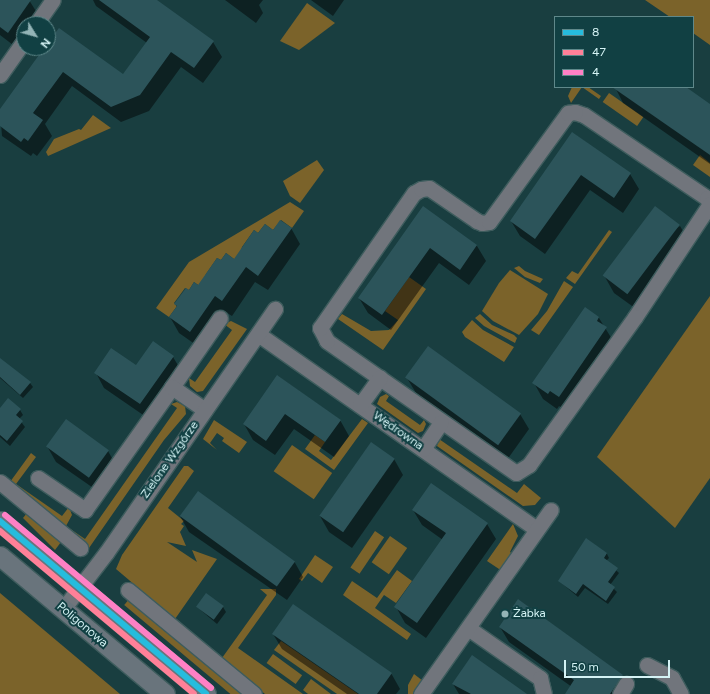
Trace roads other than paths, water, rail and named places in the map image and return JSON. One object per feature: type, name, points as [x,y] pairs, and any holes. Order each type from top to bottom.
[{"type":"main road","points":[[0,521],[206,694]]},
{"type":"main road","name":"Poligonowa","points":[[0,556],[164,694]]},
{"type":"street","points":[[42,16],[53,0]]},
{"type":"street","points":[[0,75],[16,52]]},
{"type":"street","points":[[575,112],[584,115],[707,198],[710,204],[707,211],[635,317],[526,469],[516,473],[511,472],[441,422],[380,377],[327,341],[320,328],[414,193],[421,188],[429,188],[476,221],[482,223],[489,222],[568,113],[575,112]]},
{"type":"street","name":"Zielone Wzgórze","points":[[63,609],[80,588],[275,309]]},
{"type":"street","points":[[38,478],[85,510],[220,318]]},
{"type":"street","name":"Wędrowna","points":[[258,334],[537,529]]},
{"type":"street","points":[[360,405],[380,377]]},
{"type":"street","points":[[172,386],[205,410]]},
{"type":"street","points":[[423,449],[441,422]]},
{"type":"street","points":[[0,482],[80,548]]},
{"type":"street","points":[[421,694],[551,510]]},
{"type":"street","points":[[128,590],[254,694]]},
{"type":"street","points":[[468,628],[540,678],[544,694]]},
{"type":"street","points":[[647,665],[672,678],[681,694]]},
{"type":"place","name":"Żabka","points":[[505,614]]}]
